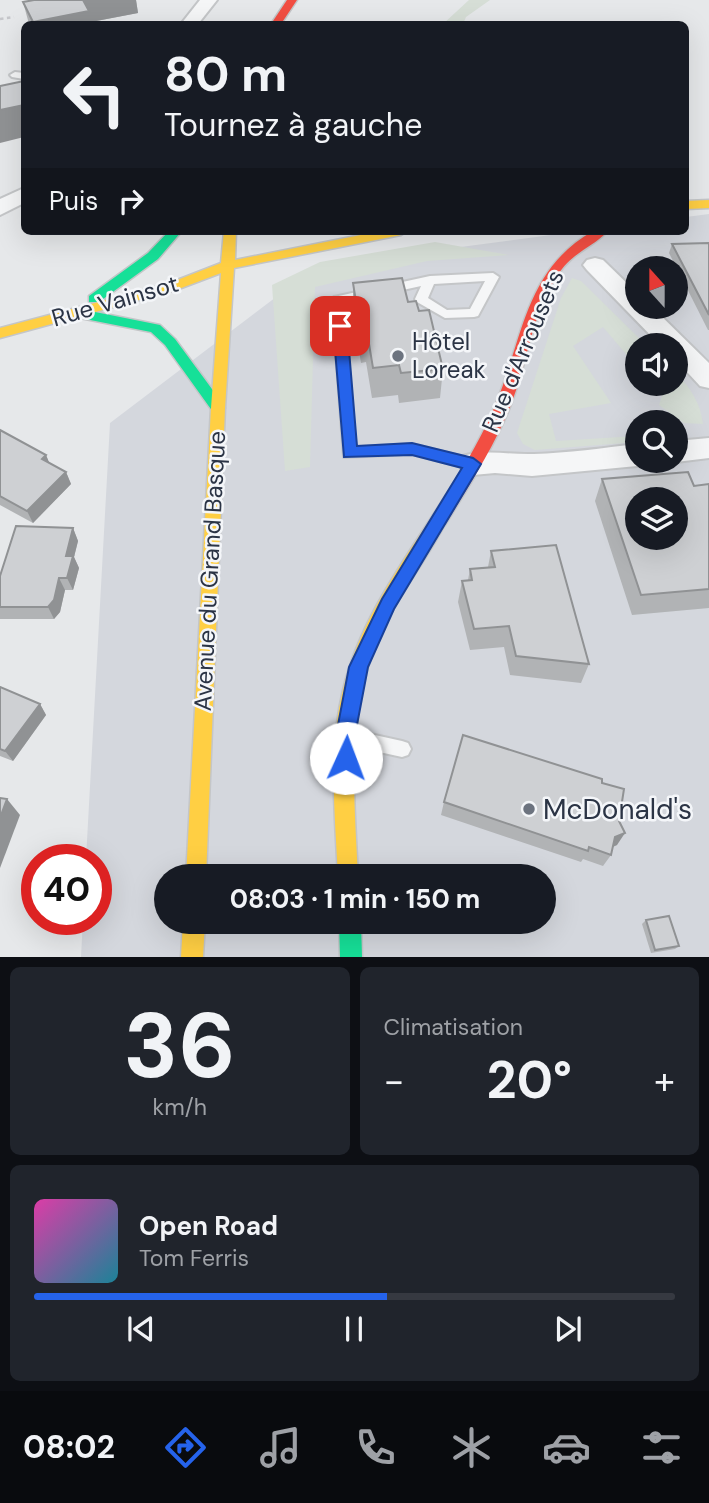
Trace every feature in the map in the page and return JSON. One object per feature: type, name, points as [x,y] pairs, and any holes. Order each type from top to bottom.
[{"type":"main road","points":[[278,21],[292,0]]},
{"type":"main road","points":[[75,313],[153,256],[172,235]]},
{"type":"main road","name":"Avenue du Grand Basque","points":[[197,864],[218,408],[230,235]]},
{"type":"main road","points":[[228,265],[381,235]]},
{"type":"main road","name":"Rue d'Arrousets","points":[[348,864],[347,737],[358,667],[388,604],[473,464],[501,411],[543,291],[558,264],[577,246],[595,235]]},
{"type":"main road","name":"Rue Vainsot","points":[[0,333],[171,287],[228,265]]},
{"type":"main road","points":[[75,313],[155,328],[170,342],[218,408]]},
{"type":"main road","points":[[192,957],[193,934]]},
{"type":"main road","points":[[350,934],[351,957]]},
{"type":"street","points":[[192,21],[209,0]]},
{"type":"street","points":[[0,208],[21,196]]},
{"type":"street","points":[[595,265],[663,333]]},
{"type":"street","points":[[688,358],[709,379]]},
{"type":"street","points":[[688,450],[709,448]]},
{"type":"street","points":[[473,464],[495,462],[532,465],[625,456]]},
{"type":"lane","points":[[430,280],[421,299],[445,314],[474,313],[493,277],[430,280],[338,300],[349,453],[412,449],[473,464]]},
{"type":"lane","points":[[347,737],[402,749]]},
{"type":"path","points":[[0,19],[13,17]]},
{"type":"shaded area","points":[[469,0],[490,0],[464,21],[446,21]]},
{"type":"shaded area","points":[[709,214],[709,957],[81,957],[82,935],[112,935],[112,844],[87,844],[110,423],[317,266],[551,235],[689,235],[689,217]]},
{"type":"shaded area","points":[[435,242],[509,255],[427,261],[315,287],[310,467],[285,471],[272,285],[320,262]]},
{"type":"shaded area","points":[[572,278],[581,281],[634,333],[625,333],[625,353],[603,327],[573,346],[611,403],[549,414],[556,441],[625,437],[625,443],[535,450],[523,444],[517,433],[561,298]]},
{"type":"shaded area","points":[[688,387],[700,410],[703,424],[688,423],[688,410],[666,410],[659,405],[662,396],[688,396]]},
{"type":"building","points":[[83,0],[89,11],[32,21],[23,2]]},
{"type":"building","points":[[21,82],[21,106],[0,110],[0,86]]},
{"type":"building","points":[[709,243],[709,315],[688,275],[688,256],[678,256],[672,244]]},
{"type":"building","points":[[402,278],[408,302],[416,301],[419,311],[429,310],[443,369],[401,373],[399,365],[373,368],[367,332],[361,333],[353,283]]},
{"type":"building","points":[[0,430],[46,455],[42,459],[66,472],[27,511],[0,496]]},
{"type":"building","points":[[688,472],[694,486],[709,484],[709,589],[641,595],[626,550],[688,550],[688,487],[625,487],[625,547],[602,479]]},
{"type":"building","points":[[16,526],[73,528],[66,556],[73,556],[67,578],[59,578],[54,600],[48,607],[0,607],[0,576]]},
{"type":"building","points":[[556,545],[589,664],[516,656],[509,626],[474,629],[462,581],[472,580],[470,569],[495,567],[491,551]]},
{"type":"building","points":[[0,687],[40,704],[5,751],[0,749]]},
{"type":"building","name":"McDonald's","points":[[463,735],[602,779],[602,783],[624,789],[619,821],[625,833],[615,837],[611,855],[589,847],[588,851],[444,802]]},
{"type":"building","points":[[0,798],[7,799],[0,818]]},
{"type":"building","points":[[669,916],[679,946],[655,950],[646,920]]},
{"type":"traffic: fast","points":[[94,299],[153,256],[172,235]]},
{"type":"traffic: fast","points":[[75,313],[155,328],[170,342],[218,408]]},
{"type":"traffic: fast","points":[[350,934],[351,957]]},
{"type":"traffic: slow","points":[[689,205],[709,204]]},
{"type":"traffic: slow","points":[[197,864],[218,408],[230,235]]},
{"type":"traffic: slow","points":[[0,333],[171,287],[228,265],[381,235]]},
{"type":"traffic: slow","points":[[347,864],[344,770],[347,716],[352,690],[366,646],[384,608],[439,520]]},
{"type":"traffic: slow","points":[[192,957],[193,934]]},
{"type":"traffic: jam","points":[[278,21],[292,0]]},
{"type":"traffic: jam","points":[[439,520],[481,451],[502,408],[534,310],[551,274],[571,251],[596,235]]},
{"type":"place","name":"Hôtel Loreak","points":[[398,356]]},
{"type":"place","name":"McDonald's","points":[[529,809]]},
{"type":"route","points":[[340,326],[349,453],[412,449],[473,464],[388,604],[358,667],[347,730],[346,758]]}]
